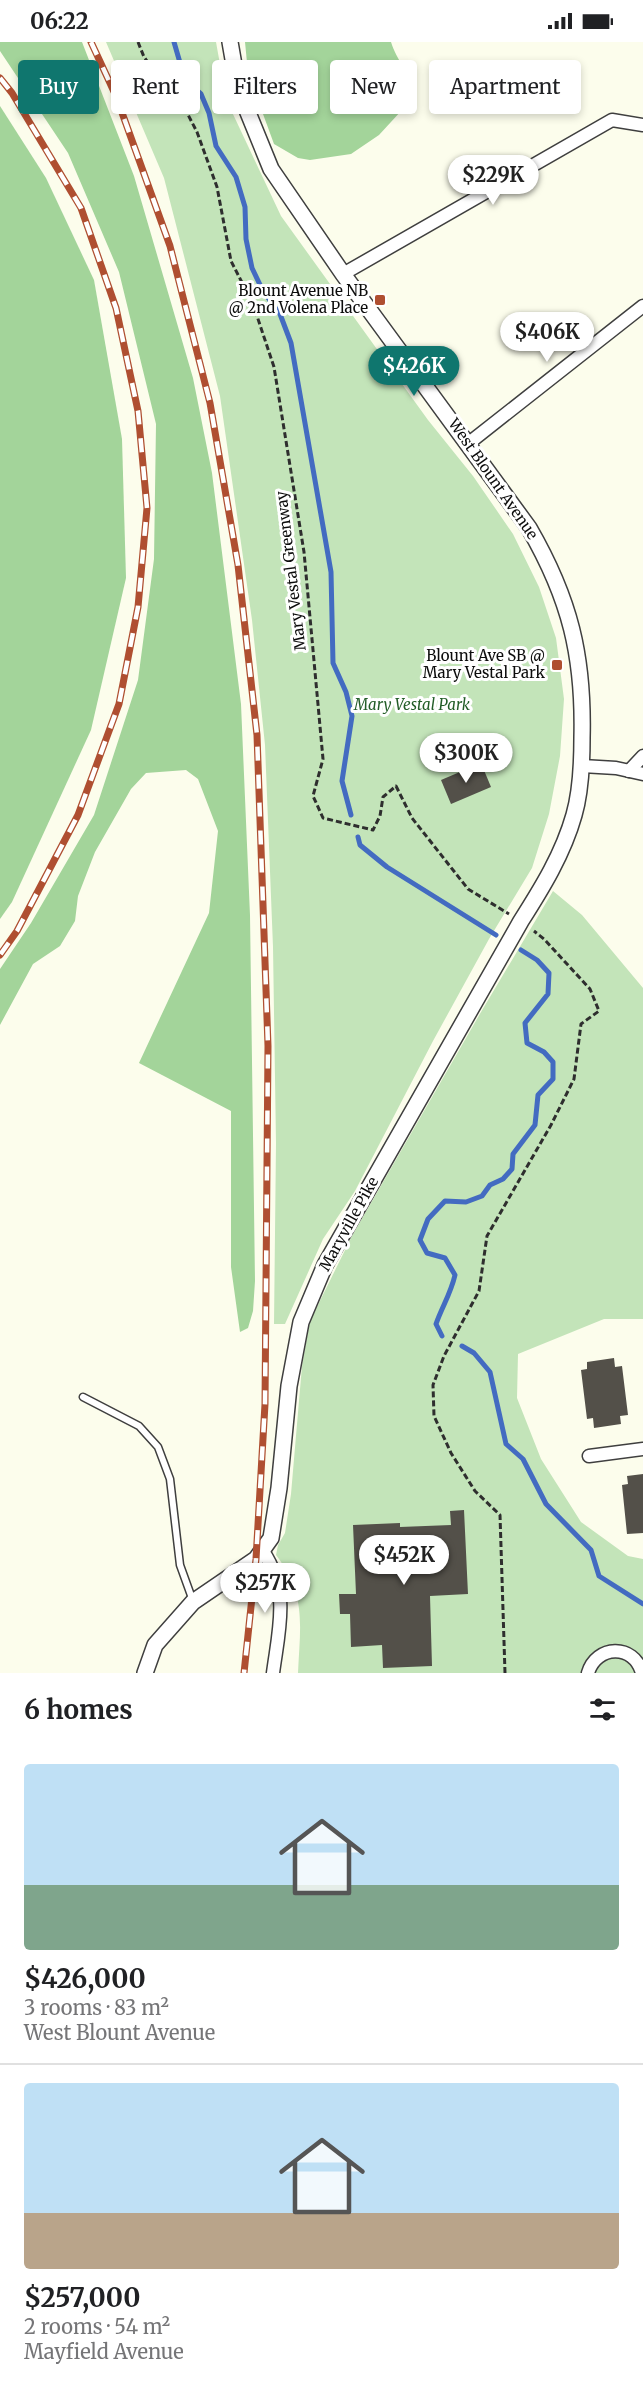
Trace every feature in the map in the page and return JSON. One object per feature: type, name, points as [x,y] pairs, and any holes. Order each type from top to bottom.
[{"type":"street","name":"West Blount Avenue","points":[[231,42],[238,88],[271,169],[343,274],[469,443],[529,528],[547,560],[566,606],[582,680],[582,766]]},
{"type":"street","points":[[343,274],[612,120],[643,124]]},
{"type":"street","points":[[469,443],[643,306]]},
{"type":"street","points":[[629,771],[643,756]]},
{"type":"street","points":[[582,766],[643,774]]},
{"type":"street","name":"Maryville Pike","points":[[145,1673],[155,1645],[193,1602],[256,1559],[271,1538],[276,1513],[289,1386],[300,1322],[325,1265],[521,921],[552,872],[574,815],[582,766]]},
{"type":"street","points":[[589,1456],[643,1449]]},
{"type":"street","points":[[263,1551],[274,1567],[281,1607],[273,1673]]},
{"type":"street","points":[[588,1673],[598,1656],[615,1650],[631,1656],[642,1673]]},
{"type":"lane","points":[[83,1397],[139,1426],[158,1447],[170,1479],[180,1565],[193,1602]]},
{"type":"path","name":"Mary Vestal Greenway","points":[[138,42],[144,57],[184,107],[197,132],[217,187],[231,261],[253,304],[274,367],[304,552],[320,725],[323,759],[313,796],[323,818],[373,830],[381,816],[383,797],[396,786],[412,818],[468,889],[521,921]]},
{"type":"path","points":[[505,1673],[500,1515],[475,1491],[451,1453],[434,1416],[433,1386],[444,1356],[479,1291],[487,1236],[546,1135],[574,1079],[581,1024],[599,1011],[590,989],[544,939],[521,921]]},
{"type":"green space","points":[[0,42],[82,42],[89,60],[18,60],[18,78],[0,51]]},
{"type":"green space","name":"Mary Vestal Park","points":[[106,42],[216,42],[219,60],[212,60],[212,114],[233,114],[281,216],[428,420],[473,476],[513,534],[539,587],[556,638],[564,699],[560,756],[549,814],[532,868],[489,939],[433,1041],[355,1191],[323,1239],[285,1324],[274,1324],[276,1143],[273,947],[265,745],[252,620],[220,396],[164,178],[137,114],[200,114],[200,60],[114,60]]},
{"type":"green space","points":[[245,42],[391,42],[399,60],[330,60],[330,114],[398,114],[379,135],[351,154],[310,160],[298,158],[274,144],[263,114],[318,114],[318,60],[247,60]]},
{"type":"green space","points":[[99,86],[134,176],[193,378],[212,473],[241,704],[250,915],[255,1281],[253,1311],[248,1328],[240,1332],[231,1267],[231,1111],[139,1063],[209,913],[218,831],[198,779],[186,770],[146,773],[131,789],[95,852],[78,896],[75,921],[60,946],[33,964],[0,1025],[0,969],[31,923],[94,815],[138,680],[154,559],[156,424],[119,272],[68,153],[42,114],[99,114]]},
{"type":"green space","points":[[0,106],[46,178],[94,280],[122,439],[126,578],[91,730],[12,902],[0,919]]},
{"type":"green space","points":[[553,891],[582,915],[643,988],[643,1319],[604,1319],[518,1354],[517,1398],[541,1459],[581,1522],[628,1556],[643,1559],[643,1673],[298,1673],[300,1626],[297,1598],[293,1584],[276,1555],[278,1545],[285,1533],[291,1494],[302,1366],[310,1321],[352,1236]]},
{"type":"building","points":[[481,763],[491,787],[451,804],[441,780]]},
{"type":"building","points":[[614,1358],[615,1367],[622,1366],[628,1415],[620,1416],[621,1424],[594,1428],[593,1418],[587,1419],[581,1370],[587,1369],[587,1362]]},
{"type":"building","points":[[643,1474],[643,1533],[627,1534],[622,1485],[628,1484],[627,1476]]},
{"type":"building","points":[[464,1510],[468,1594],[430,1596],[432,1666],[383,1668],[382,1645],[351,1647],[350,1614],[340,1614],[339,1594],[356,1594],[353,1525],[400,1523],[400,1527],[451,1525],[450,1511]]},
{"type":"waterway","points":[[174,42],[185,80],[201,94],[209,113],[216,146],[236,177],[245,207],[246,239],[252,268],[263,291],[280,314],[291,343],[331,572],[333,663],[346,692],[352,716],[342,781],[351,815]]},
{"type":"waterway","points":[[358,837],[360,845],[387,867],[496,935]]},
{"type":"waterway","points":[[442,1336],[436,1324],[455,1275],[445,1258],[427,1253],[420,1240],[428,1219],[445,1201],[466,1202],[482,1196],[490,1185],[503,1179],[512,1169],[513,1154],[535,1125],[538,1095],[553,1079],[553,1062],[544,1052],[527,1043],[525,1023],[548,994],[549,973],[537,960],[521,950]]},
{"type":"waterway","points":[[462,1346],[474,1353],[490,1372],[506,1444],[523,1459],[546,1504],[591,1550],[599,1576],[643,1604]]},
{"type":"railway","points":[[91,42],[116,96],[170,246],[210,403],[238,565],[257,735],[268,1046],[265,1404],[256,1559],[244,1673]]},
{"type":"railway","points":[[0,78],[12,93],[81,208],[116,308],[138,411],[147,508],[138,607],[119,704],[78,815],[17,931],[0,955]]},
{"type":"place","name":"Blount Avenue NB @ 2nd Volena Place","points":[[380,300]]},
{"type":"place","name":"Blount Ave SB @ Mary Vestal Park","points":[[557,665]]}]
